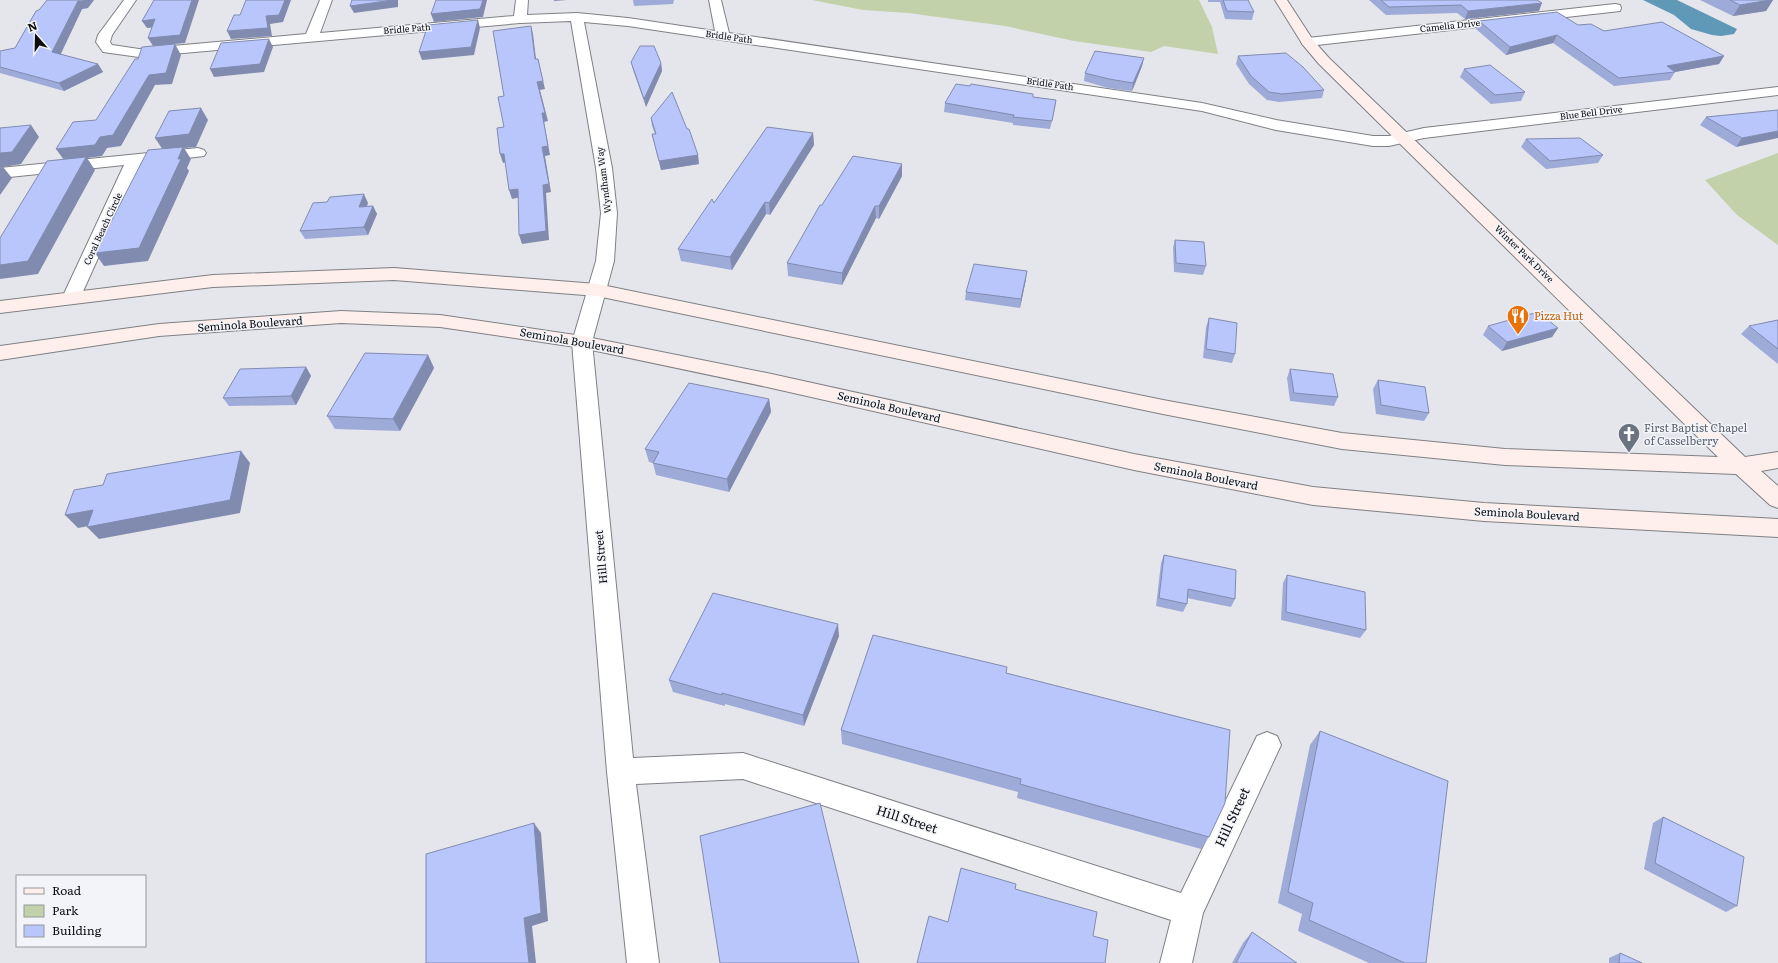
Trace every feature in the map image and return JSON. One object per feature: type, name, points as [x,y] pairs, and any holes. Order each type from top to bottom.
[{"type":"main road","name":"Winter Park Drive","points":[[1282,0],[1308,42],[1324,61],[1741,466],[1778,499]]},
{"type":"main road","points":[[0,307],[213,281],[394,274],[597,290],[1163,407],[1342,441],[1505,457],[1741,466],[1778,460]]},
{"type":"main road","name":"Seminola Boulevard","points":[[0,353],[159,330],[341,317],[440,320],[582,342],[767,380],[1134,462],[1313,496],[1484,512],[1778,528]]},
{"type":"street","name":"Bridle Path","points":[[130,0],[105,35],[103,42],[108,49],[139,53],[520,19],[577,17],[628,22],[1202,107],[1276,125],[1373,141],[1389,141],[1404,138]]},
{"type":"street","points":[[311,38],[326,0]]},
{"type":"street","points":[[520,19],[522,0]]},
{"type":"street","points":[[715,0],[723,37]]},
{"type":"street","name":"Camelia Drive","points":[[1308,42],[1615,8]]},
{"type":"street","name":"Wyndham Way","points":[[577,17],[604,168],[608,212],[605,261],[582,342]]},
{"type":"street","name":"Blue Bell Drive","points":[[1404,138],[1424,132],[1778,91]]},
{"type":"street","points":[[0,173],[198,153]]},
{"type":"street","name":"Coral Beach Circle","points":[[71,298],[135,159]]},
{"type":"street","name":"Hill Street","points":[[582,342],[621,772],[642,963]]},
{"type":"street","name":"Hill Street","points":[[1176,963],[1188,911],[1266,745]]},
{"type":"street","name":"Hill Street","points":[[621,772],[743,766],[1188,911]]},
{"type":"green space","points":[[812,0],[1199,0],[1212,27],[1218,54],[1164,46],[1151,52],[1074,41],[1005,26],[908,13],[863,10]]},
{"type":"green space","points":[[1778,153],[1778,245],[1737,215],[1705,180]]},
{"type":"water","points":[[1643,0],[1677,0],[1737,29],[1734,34],[1721,36],[1691,29],[1674,15]]},
{"type":"building","points":[[47,0],[84,0],[78,1],[52,52],[98,64],[59,83],[0,67],[0,51],[15,48],[36,11],[39,10]]},
{"type":"building","points":[[154,0],[192,0],[180,35],[148,38],[155,19],[142,21]]},
{"type":"building","points":[[246,0],[285,0],[279,15],[266,16],[268,28],[227,31],[234,15],[240,15]]},
{"type":"building","points":[[352,0],[393,0],[350,6]]},
{"type":"building","points":[[436,0],[483,0],[480,9],[431,14]]},
{"type":"building","points":[[1223,0],[1248,0],[1254,12],[1227,11]]},
{"type":"building","points":[[1381,0],[1537,0],[1542,3],[1468,11],[1461,5],[1389,7]]},
{"type":"building","points":[[1730,0],[1770,0],[1740,5]]},
{"type":"building","points":[[1557,12],[1578,25],[1591,24],[1604,31],[1662,22],[1724,56],[1667,66],[1675,72],[1619,78],[1557,35],[1510,47],[1479,21]]},
{"type":"building","points":[[478,20],[471,47],[419,52],[428,25]]},
{"type":"building","points":[[531,26],[535,59],[538,59],[543,81],[537,82],[545,113],[542,113],[548,146],[542,147],[549,184],[543,185],[546,231],[519,235],[518,189],[509,190],[504,154],[500,154],[497,128],[504,127],[498,97],[504,96],[493,31]]},
{"type":"building","points":[[269,39],[260,64],[210,69],[221,43]]},
{"type":"building","points":[[175,44],[166,73],[149,75],[113,135],[100,137],[95,145],[56,149],[73,122],[96,120],[135,59],[138,59],[142,47]]},
{"type":"building","points":[[640,46],[654,46],[661,63],[644,99],[631,62]]},
{"type":"building","points":[[1095,51],[1144,58],[1133,83],[1085,73]]},
{"type":"building","points":[[1286,53],[1303,67],[1324,90],[1282,94],[1269,92],[1251,76],[1238,56]]},
{"type":"building","points":[[1490,65],[1525,92],[1495,95],[1464,69]]},
{"type":"building","points":[[956,84],[970,86],[971,84],[1033,94],[1033,97],[1056,100],[1052,121],[1013,117],[1014,115],[945,103]]},
{"type":"building","points":[[672,92],[687,129],[689,129],[698,155],[659,161],[652,134],[656,134],[651,118]]},
{"type":"building","points":[[201,108],[189,134],[155,138],[169,111]]},
{"type":"building","points":[[1778,110],[1778,131],[1742,138],[1706,117]]},
{"type":"building","points":[[31,125],[12,152],[0,153],[0,128]]},
{"type":"building","points":[[767,127],[813,133],[769,203],[765,202],[730,257],[678,249],[712,199],[714,203]]},
{"type":"building","points":[[1580,138],[1603,155],[1550,161],[1526,139]]},
{"type":"building","points":[[183,147],[178,159],[181,159],[139,248],[95,253],[148,150]]},
{"type":"building","points":[[853,156],[902,164],[879,206],[875,206],[842,273],[787,263],[820,205],[822,205]]},
{"type":"building","points":[[86,157],[28,261],[0,265],[0,238],[47,161]]},
{"type":"building","points":[[364,194],[359,207],[373,206],[364,227],[300,231],[313,203],[327,202],[330,197]]},
{"type":"building","points":[[1175,240],[1204,242],[1206,266],[1176,263]]},
{"type":"building","points":[[974,264],[1027,271],[1021,299],[966,292]]},
{"type":"building","points":[[1538,312],[1558,328],[1507,342],[1488,326]]},
{"type":"building","points":[[1209,318],[1237,323],[1235,354],[1206,349]]},
{"type":"building","points":[[1778,320],[1778,349],[1749,326]]},
{"type":"building","points":[[365,353],[428,355],[393,419],[327,416]]},
{"type":"building","points":[[306,367],[291,396],[223,398],[240,369]]},
{"type":"building","points":[[1290,369],[1333,374],[1338,397],[1294,393]]},
{"type":"building","points":[[1378,380],[1425,387],[1429,413],[1381,405]]},
{"type":"building","points":[[689,383],[769,399],[727,479],[653,463],[659,452],[645,449]]},
{"type":"building","points":[[241,451],[230,500],[87,527],[93,510],[65,515],[74,490],[103,485],[107,474]]},
{"type":"building","points":[[1164,555],[1236,570],[1235,599],[1188,589],[1187,604],[1159,598]]},
{"type":"building","points":[[1287,575],[1365,592],[1366,630],[1286,612]]},
{"type":"building","points":[[713,593],[838,624],[803,715],[669,680]]},
{"type":"building","points":[[873,635],[1007,667],[1006,673],[1230,730],[1225,803],[1209,837],[1020,784],[1021,779],[841,730]]},
{"type":"building","points":[[1320,731],[1448,781],[1426,963],[1405,963],[1309,920],[1313,903],[1288,892]]},
{"type":"building","points":[[820,803],[859,963],[720,963],[700,836]]},
{"type":"building","points":[[1663,817],[1744,857],[1737,906],[1655,863]]},
{"type":"building","points":[[534,823],[541,913],[524,918],[529,963],[426,963],[426,854]]},
{"type":"building","points":[[961,868],[1016,884],[1015,889],[1097,912],[1093,936],[1108,940],[1105,963],[917,963],[929,916],[948,922]]},
{"type":"building","points":[[1252,932],[1297,963],[1236,963]]},
{"type":"building","points":[[1620,953],[1642,963],[1619,963]]},
{"type":"place","name":"Pizza Hut","points":[[1518,336]]},
{"type":"place","name":"First Baptist Chapel of Casselberry","points":[[1629,454]]}]
